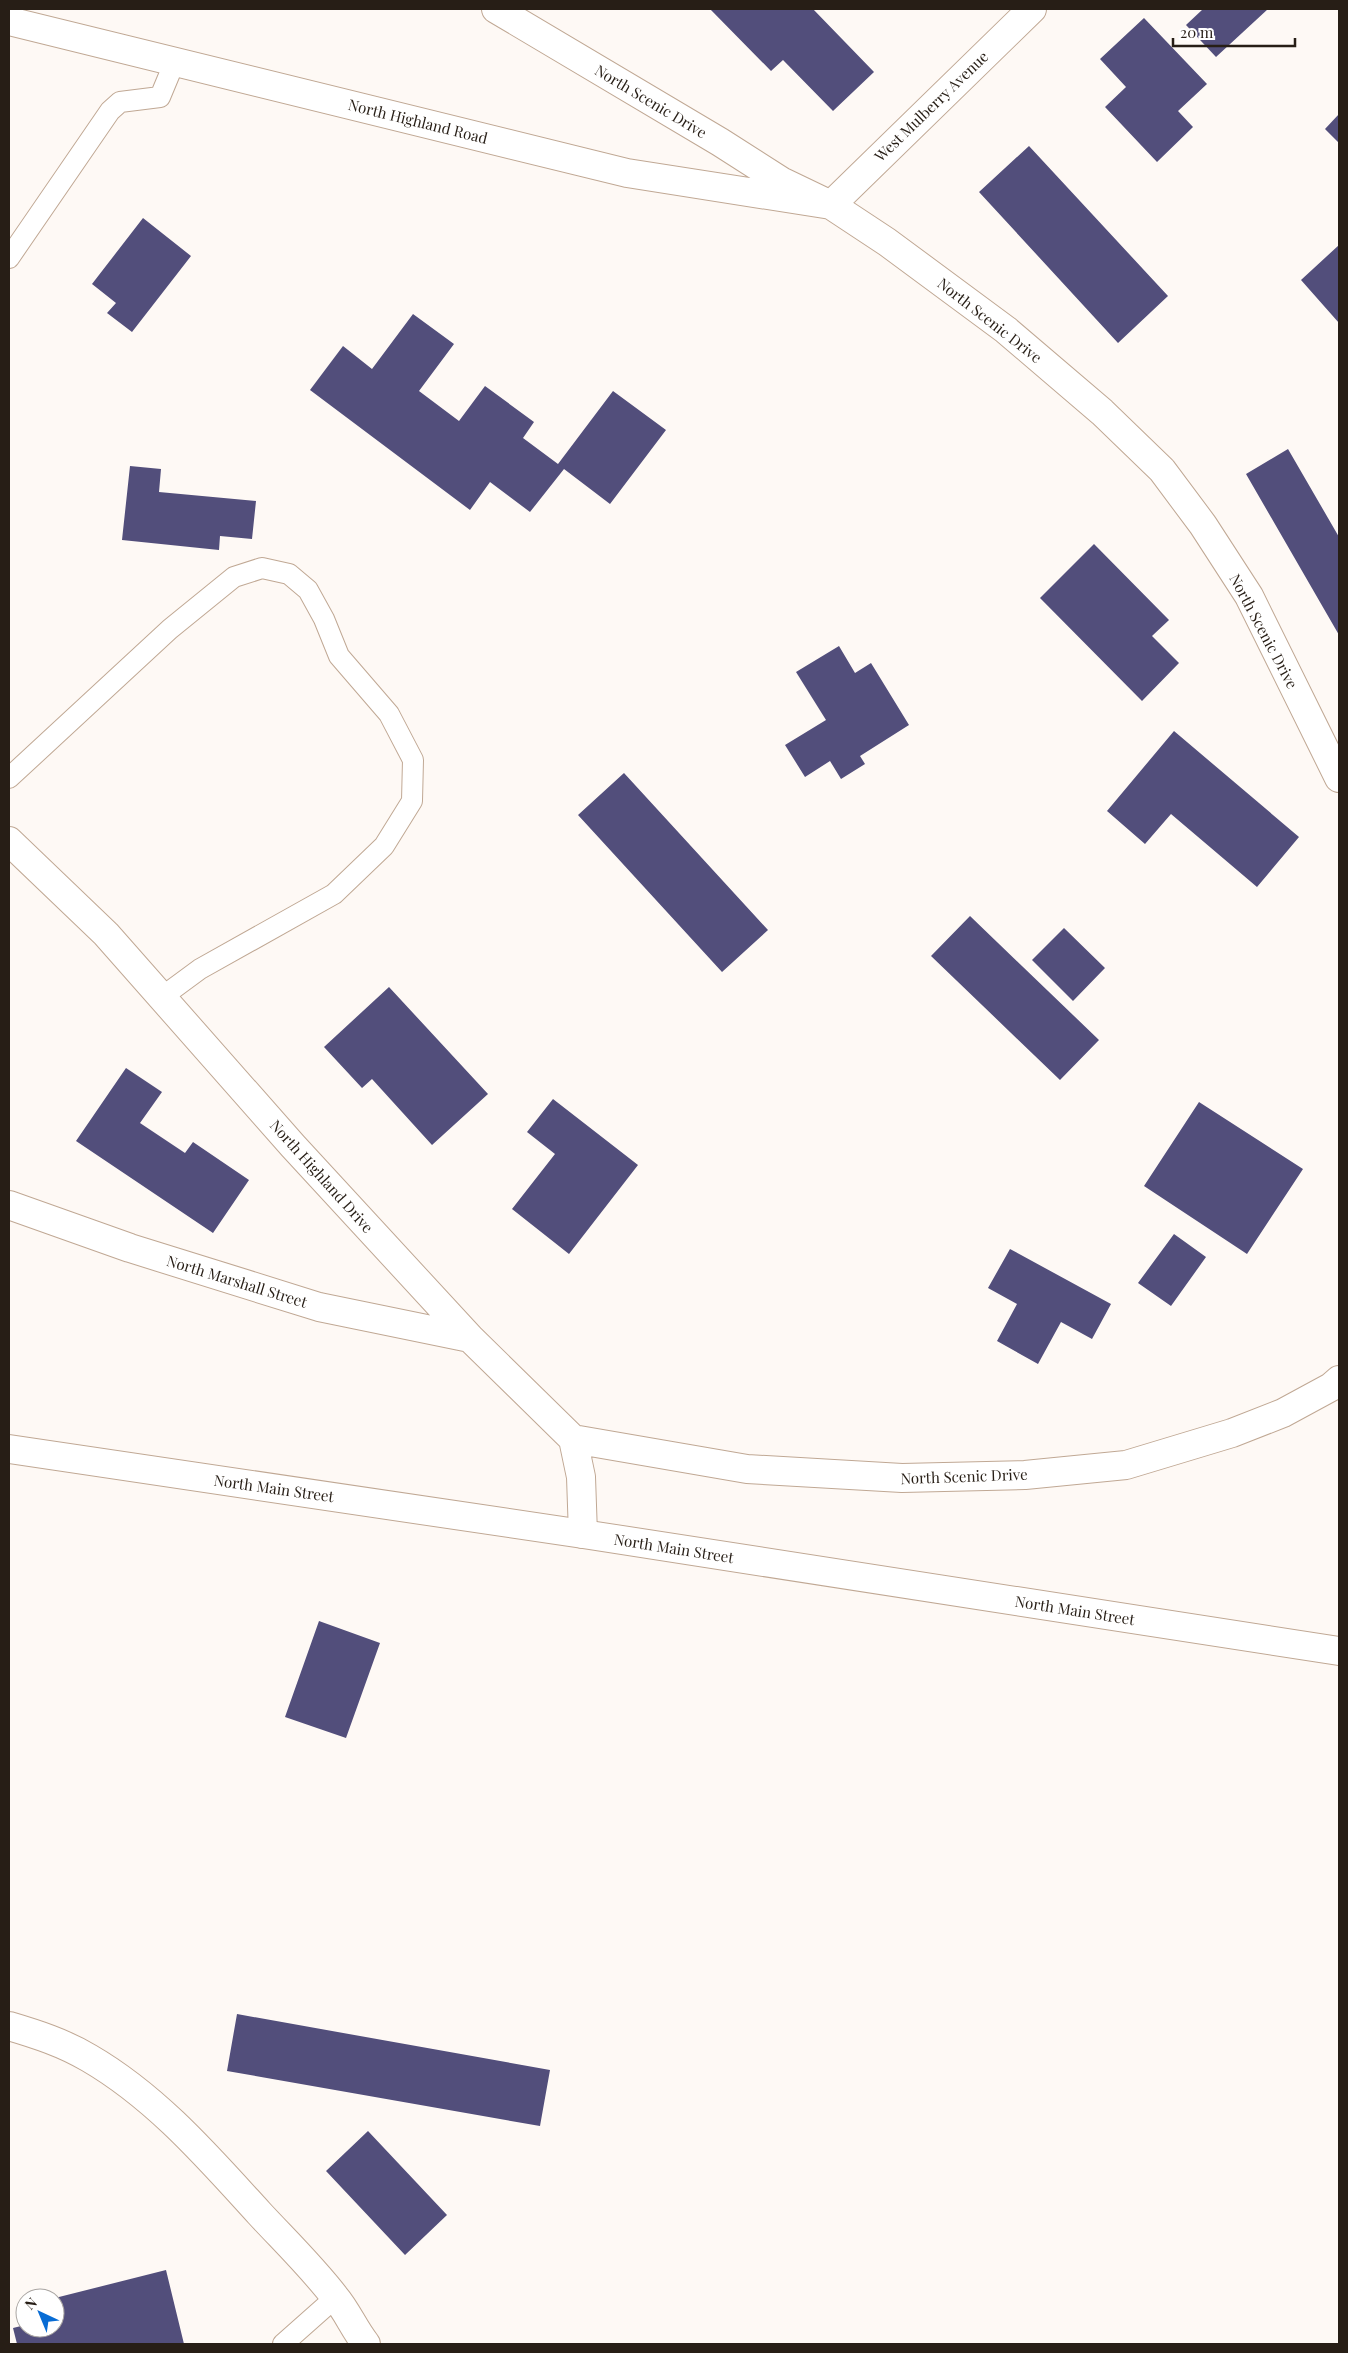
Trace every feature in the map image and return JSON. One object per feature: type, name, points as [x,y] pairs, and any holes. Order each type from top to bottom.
[{"type":"street","name":"North Scenic Drive","points":[[496,9],[720,142],[781,181],[831,205],[887,242],[1006,330],[1102,412],[1162,470],[1203,525],[1249,596],[1339,778]]},
{"type":"street","name":"West Mulberry Avenue","points":[[831,205],[1032,9]]},
{"type":"street","name":"North Highland Road","points":[[9,21],[627,173],[831,205]]},
{"type":"street","name":"North Highland Drive","points":[[9,841],[106,934],[293,1146],[470,1338],[573,1439]]},
{"type":"street","name":"North Marshall Street","points":[[9,1204],[130,1248],[319,1307],[470,1338]]},
{"type":"street","name":"North Scenic Drive","points":[[573,1439],[747,1469],[902,1478],[1025,1475],[1126,1465],[1232,1433],[1283,1413],[1339,1380]]},
{"type":"street","points":[[573,1439],[582,1477],[583,1534]]},
{"type":"street","name":"North Main Street","points":[[9,1449],[583,1534],[1339,1651]]},
{"type":"street","points":[[9,2026],[45,2037],[88,2057],[120,2077],[154,2105],[204,2152],[336,2298],[366,2344]]},
{"type":"lane","points":[[9,258],[110,112],[120,102],[160,97],[175,61]]},
{"type":"lane","points":[[9,778],[170,629],[234,577],[262,568],[289,574],[308,590],[324,619],[339,656],[389,714],[413,760],[412,801],[384,846],[334,894],[200,969],[162,997]]},
{"type":"lane","points":[[283,2344],[336,2298]]},
{"type":"building","points":[[710,9],[813,9],[874,72],[833,111],[783,60],[771,71]]},
{"type":"building","points":[[1203,9],[1268,9],[1216,57],[1186,25]]},
{"type":"building","points":[[1144,18],[1207,84],[1178,111],[1193,127],[1157,162],[1105,107],[1126,87],[1100,59]]},
{"type":"building","points":[[1339,114],[1339,143],[1325,129]]},
{"type":"building","points":[[1029,146],[1168,296],[1118,343],[979,192]]},
{"type":"building","points":[[143,218],[191,256],[132,332],[107,313],[116,303],[92,284]]},
{"type":"building","points":[[1339,245],[1339,323],[1301,280]]},
{"type":"building","points":[[413,314],[454,344],[419,391],[459,421],[485,386],[534,422],[523,438],[558,464],[613,391],[666,430],[610,504],[564,469],[530,512],[490,482],[470,510],[310,390],[343,346],[372,369]]},
{"type":"building","points":[[1288,449],[1339,537],[1339,635],[1246,474]]},
{"type":"building","points":[[130,466],[161,469],[159,492],[256,501],[252,539],[220,536],[219,550],[122,540]]},
{"type":"building","points":[[1094,544],[1169,620],[1152,636],[1179,663],[1142,701],[1040,598]]},
{"type":"building","points":[[839,646],[855,673],[871,663],[909,725],[860,756],[865,764],[841,779],[830,761],[805,777],[785,745],[826,720],[796,672]]},
{"type":"building","points":[[1174,731],[1299,837],[1257,887],[1171,814],[1145,844],[1107,811]]},
{"type":"building","points":[[624,773],[768,930],[722,972],[578,815]]},
{"type":"building","points":[[970,916],[1099,1040],[1060,1080],[931,956]]},
{"type":"building","points":[[1064,928],[1105,968],[1073,1001],[1032,960]]},
{"type":"building","points":[[389,987],[488,1094],[432,1145],[372,1079],[362,1088],[324,1047]]},
{"type":"building","points":[[126,1068],[162,1092],[140,1123],[185,1153],[193,1142],[249,1180],[213,1233],[76,1141]]},
{"type":"building","points":[[553,1099],[638,1165],[569,1254],[512,1209],[555,1154],[527,1132]]},
{"type":"building","points":[[1199,1102],[1303,1169],[1247,1254],[1144,1186]]},
{"type":"building","points":[[1174,1234],[1206,1257],[1171,1306],[1138,1283]]},
{"type":"building","points":[[1010,1249],[1111,1304],[1092,1339],[1061,1322],[1038,1364],[997,1341],[1017,1304],[988,1288]]},
{"type":"building","points":[[319,1621],[380,1643],[346,1738],[285,1717]]},
{"type":"building","points":[[237,2014],[550,2070],[540,2126],[227,2071]]},
{"type":"building","points":[[368,2131],[447,2215],[405,2255],[326,2171]]},
{"type":"building","points":[[166,2270],[184,2344],[17,2344],[16,2338],[65,2338],[65,2295]]}]
